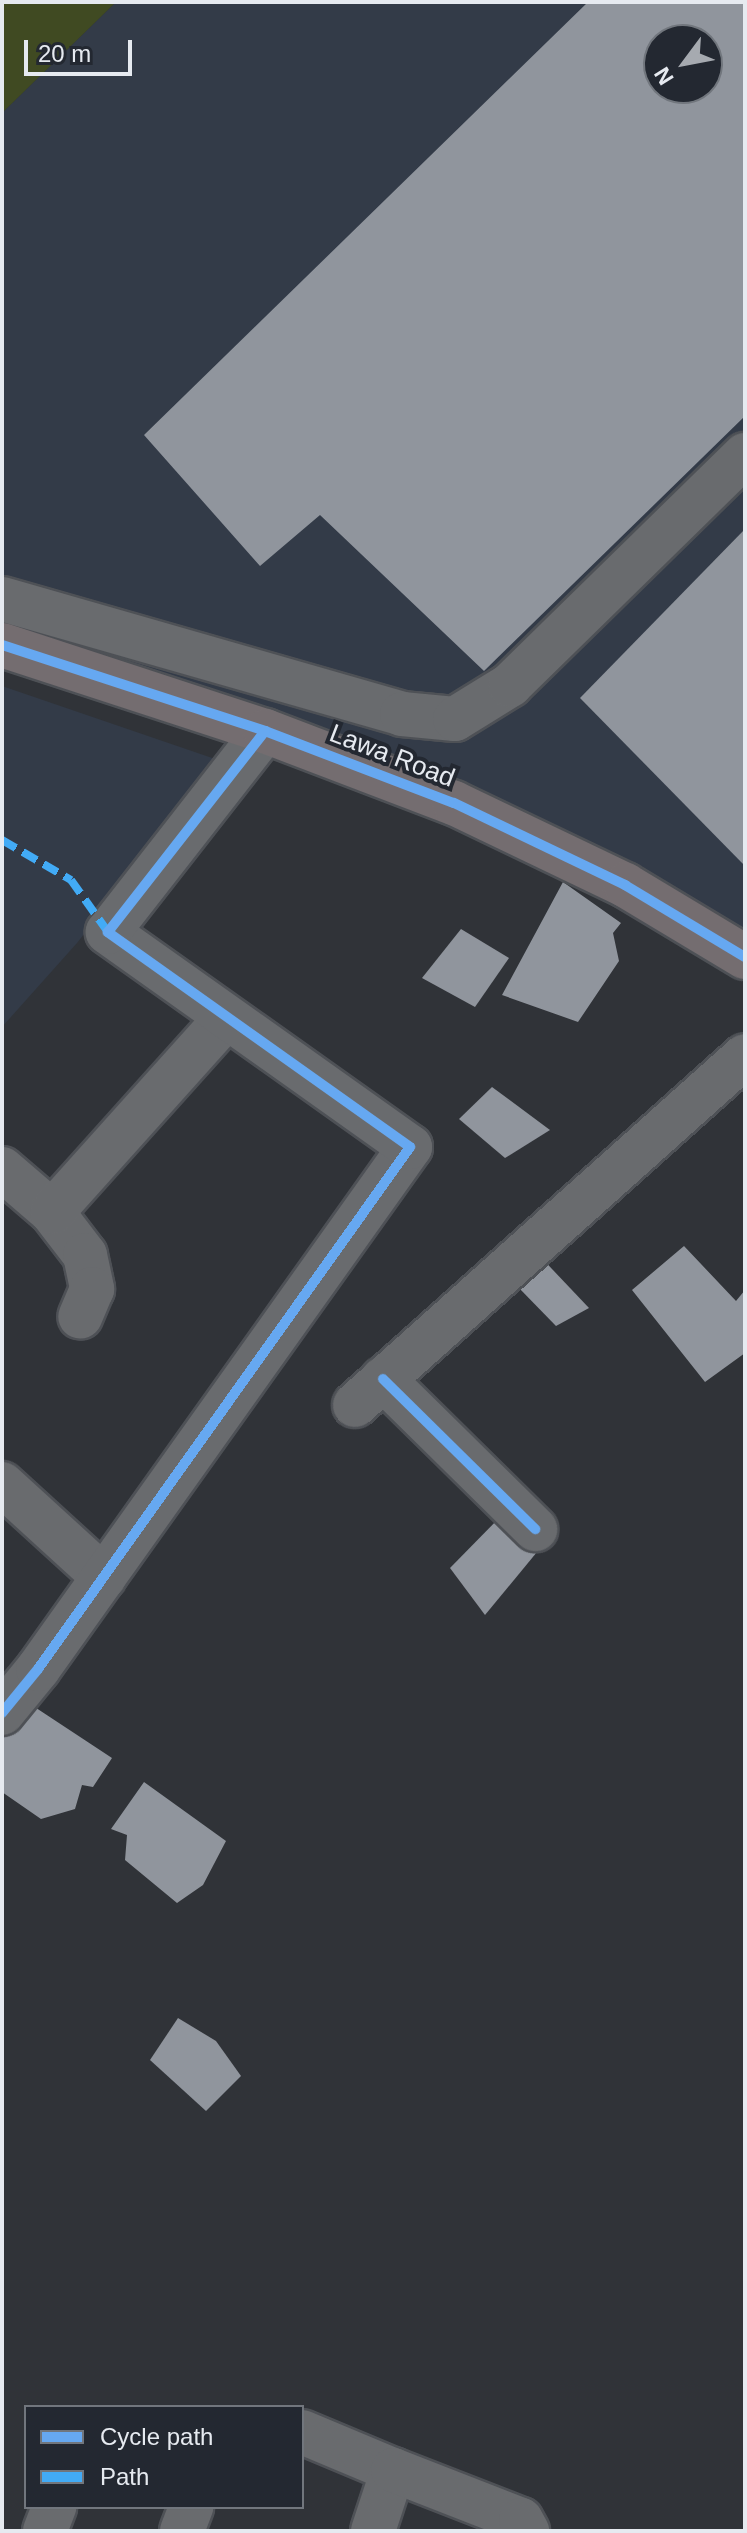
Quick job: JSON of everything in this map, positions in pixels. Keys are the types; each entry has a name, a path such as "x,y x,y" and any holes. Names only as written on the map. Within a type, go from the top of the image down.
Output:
{"main road":[{"name":"Lawa Road","path":"2,645 265,731 454,803 625,885 745,957"}],"street":[{"path":"2,599 402,714 455,719 510,685 745,455"},
{"path":"8,1694 104,1577 410,1147 108,932 265,731"},
{"path":"52,1212 226,1018"},
{"path":"535,1529 369,1392 745,1056"},
{"path":"2,1169 52,1212 85,1255 92,1289 80,1317"},
{"path":"2,1484 104,1577"},
{"path":"304,2433 521,2520 527,2531"},
{"path":"373,2531 393,2470"},
{"path":"45,2531 53,2509"},
{"path":"182,2531 190,2509"}],"shaded area":[{"path":"116,2 745,2 745,941 600,852 373,745 2,632 2,113"},
{"path":"2,686 221,761 77,943 2,1027"}],"green space":[{"path":"2,2 116,2 2,113"}],"building":[{"path":"588,2 745,2 745,416 484,671 320,515 260,566 144,435"},
{"path":"745,529 745,866 580,698"},
{"path":"563,882 621,923 613,933 619,961 578,1022 502,995"},
{"path":"461,929 509,958 475,1007 422,978"},
{"path":"492,1087 550,1130 505,1158 459,1119"},
{"path":"684,1246 736,1301 745,1290 745,1353 705,1382 632,1290"},
{"path":"534,1250 589,1308 556,1326 518,1287"},
{"path":"503,1514 537,1552 485,1615 450,1568"},
{"path":"21,1698 112,1758 93,1787 82,1785 75,1809 41,1819 2,1792 2,1723"},
{"path":"144,1782 226,1841 203,1885 177,1903 125,1860 127,1835 111,1829"},
{"path":"178,2018 216,2041 241,2076 206,2111 150,2060"}],"marked path":[{"path":"2,840 71,880 108,932"}],"cycle path":[{"path":"2,645 265,731 454,803 625,885 745,957"},
{"path":"2,1713 38,1669 410,1147 108,932 265,731"},
{"path":"383,1379 535,1529"}]}
